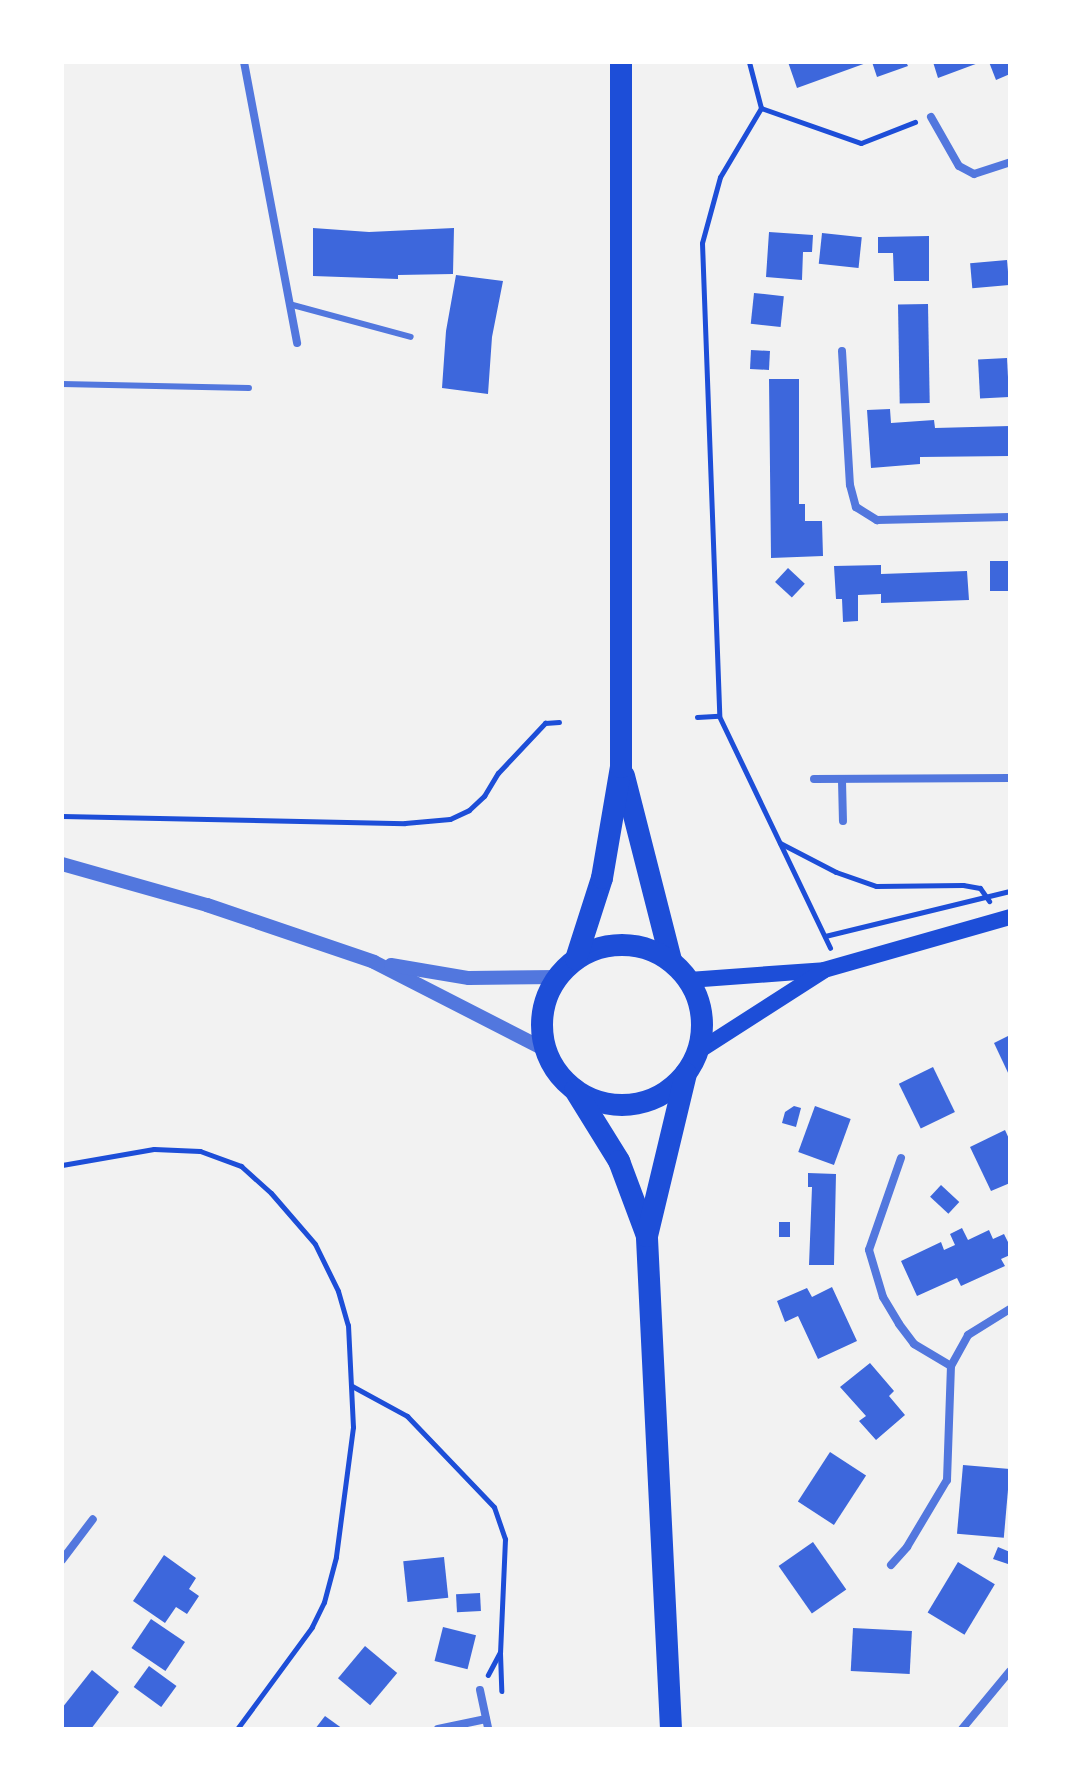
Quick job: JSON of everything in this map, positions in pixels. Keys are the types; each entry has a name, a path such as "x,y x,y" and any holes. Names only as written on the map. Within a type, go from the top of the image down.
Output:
{"highway":[{"path":"576,959 602,878 621,767 621,62"},
{"path":"621,767 671,961"},
{"path":"671,1729 647,1236 686,1074 697,1052 702,1028 699,1003 689,980 671,961 648,949 623,944 598,948 576,959 557,977 545,1001 542,1025 546,1050 557,1072 575,1089 597,1101 621,1105 646,1102 668,1091 686,1074"},
{"path":"575,1089 619,1161 647,1236"}],"main road":[{"path":"689,980 832,969 1002,919"},
{"path":"697,1052 832,969"}],"street":[{"path":"244,62 297,343"},
{"path":"931,117 959,166 974,174 1010,162"},
{"path":"842,351 850,485 856,507 877,520 1010,517"},
{"path":"814,779 1010,778"},
{"path":"842,781 843,821"},
{"path":"62,864 207,905 374,962 546,1050"},
{"path":"374,962 469,978 557,977"},
{"path":"901,1158 869,1250 883,1297 899,1324 914,1344 951,1366"},
{"path":"891,1565 907,1547 947,1480 951,1366 968,1335 1010,1309"},
{"path":"62,1560 93,1519"},
{"path":"962,1729 1010,1671"},
{"path":"438,1729 487,1724 480,1690"}],"lane":[{"path":"289,304 411,337"},
{"path":"62,384 249,388"}],"path":[{"path":"749,62 761,108 720,177 702,243 719,716 825,936 832,969"},
{"path":"761,108 861,143 931,117"},
{"path":"697,717 719,716"},
{"path":"62,816 405,823 450,819 469,810 484,796 498,773 545,723 559,722"},
{"path":"779,843 836,872 876,886 963,885 980,888 1002,919"},
{"path":"825,936 1010,891"},
{"path":"62,1165 154,1149 200,1151 241,1166 271,1193 315,1244 338,1291 348,1325 353,1427 336,1557 324,1602 312,1627 237,1729"},
{"path":"352,1386 407,1416 494,1507 505,1539 501,1697"},
{"path":"480,1690 500,1652"}],"building":[{"path":"788,62 869,62 797,88"},
{"path":"872,62 906,62 908,66 877,77"},
{"path":"933,62 981,62 938,78"},
{"path":"989,62 1008,62 1010,74 996,80"},
{"path":"313,228 369,232 454,228 453,274 398,275 398,279 313,276"},
{"path":"769,232 813,235 812,252 803,252 802,280 766,277"},
{"path":"822,233 862,237 859,268 819,264"},
{"path":"929,236 929,281 894,281 893,253 878,253 878,237"},
{"path":"1007,260 1009,285 972,288 970,263"},
{"path":"456,275 503,281 492,337 488,394 442,388 446,331"},
{"path":"754,293 784,296 781,327 751,324"},
{"path":"928,304 930,403 900,404 898,305"},
{"path":"751,350 770,351 769,370 750,369"},
{"path":"1007,358 1009,397 980,398 978,360"},
{"path":"769,379 799,379 799,504 805,504 805,521 822,521 823,556 771,558"},
{"path":"890,409 891,423 934,420 935,428 1010,426 1010,456 920,457 920,464 871,468 867,410"},
{"path":"990,561 1010,561 1010,591 990,591"},
{"path":"881,565 881,574 967,571 969,600 881,603 881,594 858,595 858,621 843,622 842,599 836,599 834,566"},
{"path":"788,568 805,584 792,598 775,582"},
{"path":"1010,1035 1010,1077 994,1043"},
{"path":"933,1067 955,1112 921,1129 899,1084"},
{"path":"794,1106 801,1108 796,1127 782,1123 785,1112"},
{"path":"815,1106 851,1119 834,1165 798,1152"},
{"path":"1005,1130 1010,1141 1010,1183 991,1191 970,1147"},
{"path":"808,1173 836,1174 834,1265 809,1265 812,1187 808,1187"},
{"path":"941,1185 959,1202 948,1214 930,1197"},
{"path":"779,1222 790,1222 790,1237 779,1237"},
{"path":"962,1228 968,1240 989,1230 993,1239 1004,1234 1010,1246 1010,1255 1001,1259 1005,1266 961,1286 957,1278 917,1296 901,1261 941,1242 944,1250 955,1245 950,1234"},
{"path":"832,1287 857,1341 818,1359 798,1316 785,1322 777,1301 807,1288 812,1297"},
{"path":"870,1363 894,1391 889,1396 905,1415 876,1440 859,1421 866,1416 840,1387"},
{"path":"830,1452 866,1475 834,1525 798,1501"},
{"path":"963,1465 1010,1469 1004,1538 957,1534"},
{"path":"813,1542 846,1590 812,1614 779,1566"},
{"path":"998,1547 1010,1552 1008,1564 993,1559"},
{"path":"164,1555 196,1578 189,1589 199,1596 187,1614 176,1607 165,1623 133,1601"},
{"path":"444,1557 448,1598 408,1602 403,1561"},
{"path":"958,1562 995,1584 964,1635 928,1613"},
{"path":"480,1593 481,1611 457,1612 456,1594"},
{"path":"151,1619 185,1642 165,1671 131,1648"},
{"path":"443,1627 476,1635 468,1669 435,1661"},
{"path":"853,1628 912,1631 910,1674 851,1671"},
{"path":"365,1646 397,1673 370,1705 338,1678"},
{"path":"149,1666 177,1686 161,1707 134,1687"},
{"path":"92,1670 119,1692 91,1729 66,1729 62,1725 62,1708"},
{"path":"325,1716 343,1729 315,1729"}]}
